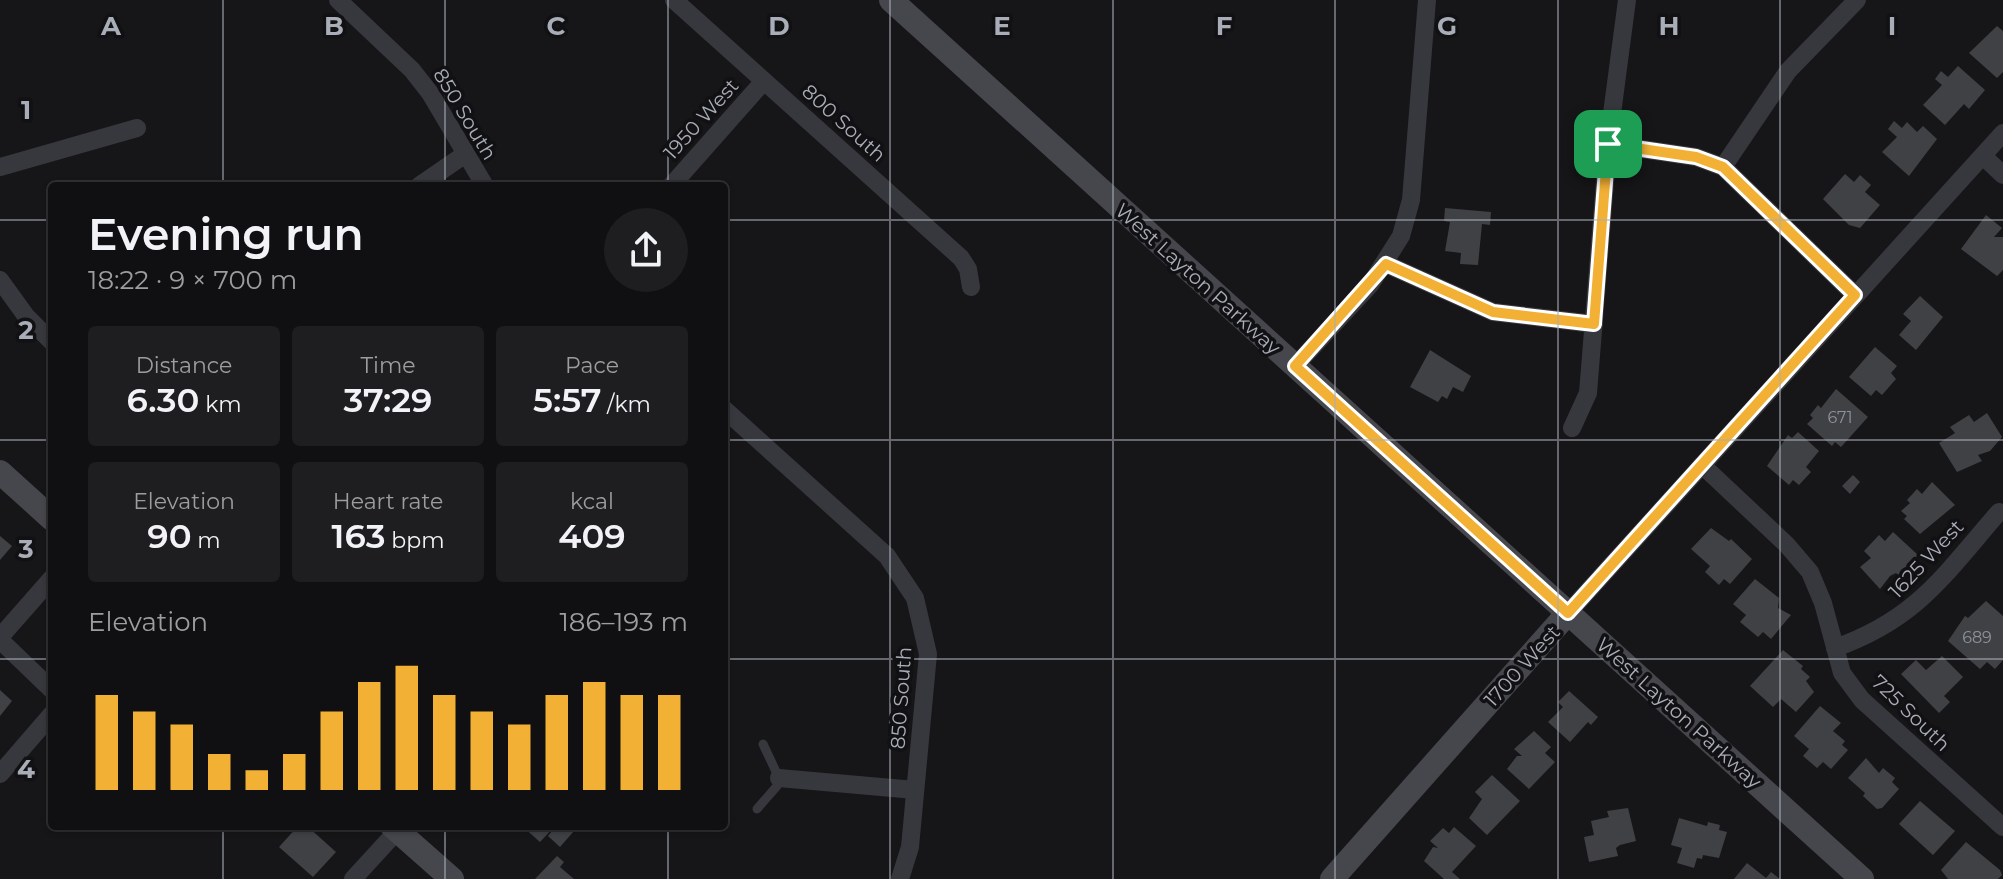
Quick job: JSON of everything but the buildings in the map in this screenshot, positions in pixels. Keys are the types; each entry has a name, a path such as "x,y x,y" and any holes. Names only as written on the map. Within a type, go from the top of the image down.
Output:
{"main road":[{"name":"West Layton Parkway","path":"891,0 1862,879"},
{"path":"0,472 48,515"},
{"name":"1700 West","path":"1332,879 1568,613"},
{"path":"397,830 452,879"}],"street":[{"name":"850 South","path":"338,0 412,70 446,117 464,155 482,182"},
{"name":"800 South","path":"674,0 961,258 968,269 971,287"},
{"path":"1295,366 1386,264 1401,236 1411,200 1427,0"},
{"path":"1572,428 1588,393 1608,144 1627,0"},
{"path":"1723,167 1788,71 1857,0"},
{"name":"1950 West","path":"675,182 764,81"},
{"path":"0,167 137,128"},
{"name":"1700 West","path":"1568,613 2003,133"},
{"path":"1608,144 1696,157 1723,167 1855,295"},
{"path":"425,182 464,155"},
{"path":"1983,156 2003,175"},
{"path":"1386,264 1493,312 1594,324"},
{"path":"0,280 26,316 48,338"},
{"name":"850 South","path":"728,413 887,556 915,598 928,654 910,847 900,879"},
{"name":"725 South","path":"1702,465 1787,545 1810,572 1823,603 1842,673 1862,700 2003,827"},
{"name":"1625 West","path":"1835,648 1873,634 1901,617 1926,595 1999,512"},
{"path":"48,583 0,638 48,686"},
{"path":"0,774 48,719"},
{"path":"779,778 915,790"},
{"path":"353,879 393,830"}],"lane":[{"path":"757,809 777,786 779,778 763,744"}],"route":[{"path":"1608,144 1696,157 1723,167 1855,295 1568,613 1295,366 1386,264 1467,303 1493,312 1594,324 1608,144"}]}
